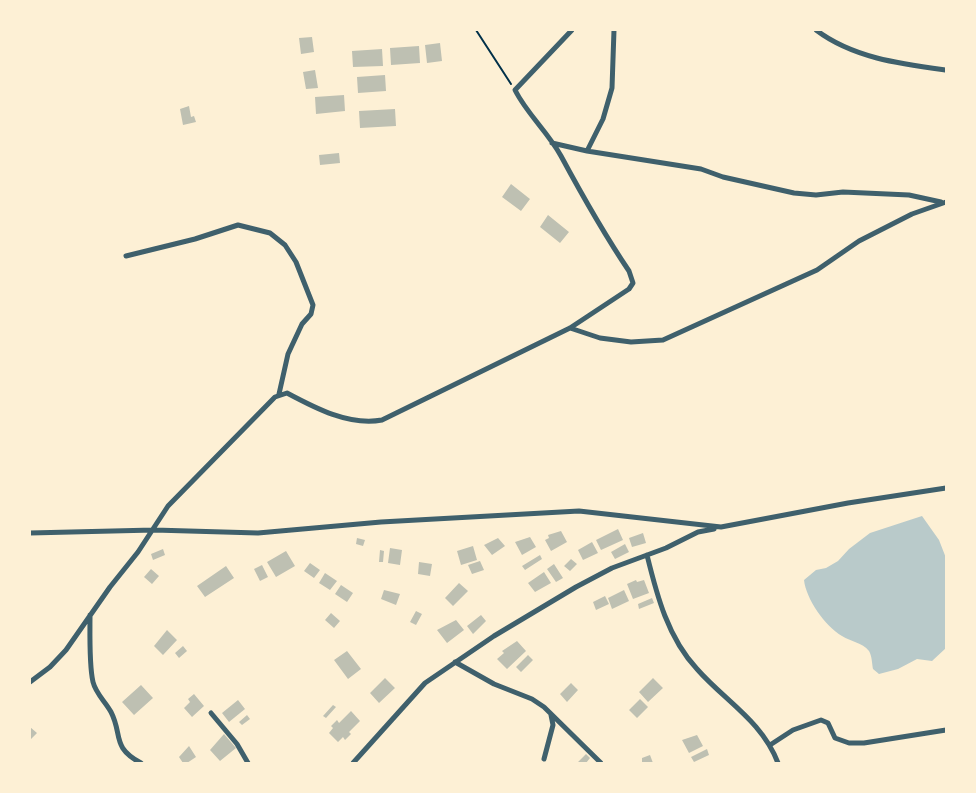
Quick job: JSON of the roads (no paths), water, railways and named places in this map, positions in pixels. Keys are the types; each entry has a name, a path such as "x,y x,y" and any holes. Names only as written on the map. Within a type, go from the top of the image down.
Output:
{"street":[{"path":"279,394 287,393 333,415 370,422 382,420 570,328 633,283 632,277 585,202 552,143 522,103 515,90 572,30"},
{"path":"587,151 603,118 612,88 614,30"},
{"path":"816,30 830,41 867,55 946,70"},
{"path":"552,143 587,151 701,169 740,181 794,193 816,195 843,192 903,195 944,202"},
{"path":"570,328 600,338 631,342 662,340 817,270 859,241 912,214 944,202"},
{"path":"30,682 50,667 154,530 168,506 279,394 288,354 302,324 311,314 313,305 299,268 285,245 270,233 238,225 195,239 126,256"},
{"path":"353,763 425,683 455,662 576,587 630,560 698,532 848,503 946,488"},
{"path":"31,531 154,530 258,532 381,522 579,511 721,527"},
{"path":"646,555 666,618 680,648 707,680 753,721 770,745 778,763"},
{"path":"90,614 93,681 101,700 111,712 118,741 130,758 141,763"},
{"path":"455,662 494,684 532,699 550,712 601,763"},
{"path":"544,759 553,725 550,712"},
{"path":"211,713 237,744 248,763"},
{"path":"770,745 793,730 821,720 828,723 835,738 849,743 864,743 946,730"}]}
